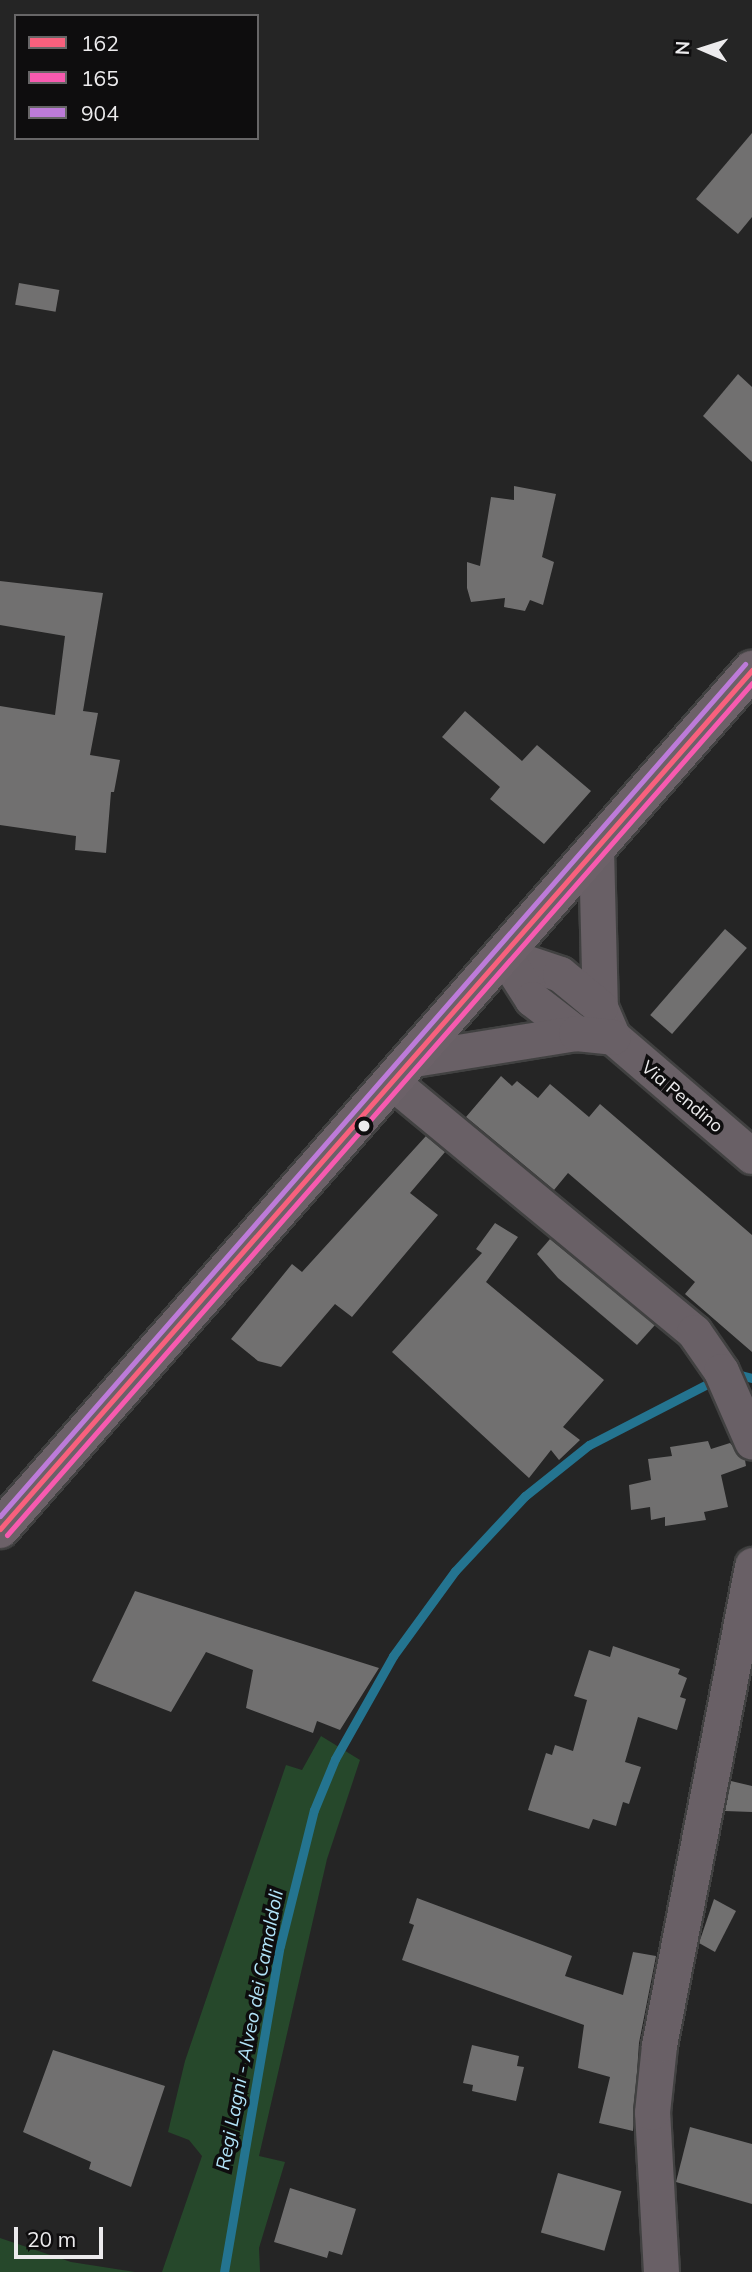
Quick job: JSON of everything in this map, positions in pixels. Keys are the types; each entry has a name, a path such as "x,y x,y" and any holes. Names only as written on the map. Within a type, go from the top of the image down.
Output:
{"main road":[{"path":"0,1529 752,670"}],"street":[{"path":"403,1070 576,1033 606,1022 596,848"},
{"path":"504,955 532,999 576,1033"},
{"name":"Via Pendino","path":"504,955 559,974 606,1022 752,1156"},
{"path":"403,1070 694,1332 725,1380 752,1442"},
{"path":"661,2272 652,2112 659,2045 752,1564"}],"green space":[{"path":"321,1736 360,1760 327,1859 259,2156 285,2162 259,2248 260,2272 162,2272 202,2156 189,2140 168,2132 185,2061 286,1765 302,1770"},
{"path":"0,2238 71,2262 135,2272 0,2272"}],"building":[{"path":"752,133 752,217 738,234 696,199"},
{"path":"19,283 59,290 56,312 15,305"},
{"path":"738,374 752,387 752,462 703,416"},
{"path":"514,486 556,494 542,557 554,562 543,605 530,600 525,611 504,607 505,598 471,602 467,588 467,562 480,566 491,497 514,500"},
{"path":"0,581 103,593 83,711 98,713 90,755 120,760 114,792 111,792 106,853 75,850 76,836 0,825 0,706 55,715 65,636 0,625"},
{"path":"465,711 522,761 537,745 591,791 544,844 490,799 500,787 442,737"},
{"path":"725,929 747,948 672,1034 650,1015"},
{"path":"501,1076 512,1086 517,1081 538,1098 550,1084 589,1117 600,1104 752,1235 752,1352 685,1294 695,1282 568,1173 554,1190 466,1117"},
{"path":"426,1136 445,1152 410,1193 438,1215 352,1317 335,1304 281,1367 258,1361 231,1339 292,1264 302,1272"},
{"path":"495,1223 518,1237 486,1282 604,1380 563,1427 580,1440 559,1460 551,1450 529,1478 392,1352 482,1253 476,1249"},
{"path":"550,1239 655,1325 637,1345 558,1278 537,1254"},
{"path":"708,1441 711,1449 730,1443 745,1460 746,1466 721,1475 728,1507 704,1512 706,1520 665,1526 665,1517 651,1520 650,1507 631,1510 629,1485 651,1480 648,1459 672,1456 670,1447"},
{"path":"135,1591 379,1668 340,1730 317,1721 313,1733 246,1708 253,1670 206,1652 171,1712 92,1681"},
{"path":"613,1646 680,1669 678,1674 687,1678 680,1697 686,1699 677,1730 638,1717 625,1762 641,1767 629,1804 623,1802 616,1826 593,1819 589,1829 528,1810 546,1753 552,1755 555,1745 573,1751 587,1700 574,1696 589,1650 610,1657"},
{"path":"731,1781 752,1786 752,1812 725,1811"},
{"path":"417,1898 572,1956 565,1976 623,1995 633,1952 656,1956 639,2043 633,2131 599,2123 610,2077 578,2068 584,2025 402,1960 414,1925 409,1923"},
{"path":"714,1899 736,1911 715,1952 699,1943"},
{"path":"472,2045 519,2056 517,2066 524,2067 516,2101 472,2091 473,2085 463,2083"},
{"path":"53,2050 165,2086 131,2187 89,2169 91,2162 23,2132"},
{"path":"690,2127 752,2144 752,2204 676,2182"},
{"path":"558,2173 621,2191 604,2251 541,2233"},
{"path":"290,2188 356,2209 342,2255 329,2251 327,2258 274,2242"}],"waterway":[{"name":"Regi Lagni - Alveo dei Camaldoli","path":"733,1373 752,1378"},
{"name":"Regi Lagni - Alveo dei Camaldoli","path":"224,2272 280,1946 314,1810 335,1759 393,1656 455,1571 525,1496 589,1445 717,1379"}],"transit line":[{"name":"904","path":"0,1516 745,664"},
{"name":"162","path":"0,1529 752,670"},
{"name":"165","path":"7,1535 752,683"}]}
